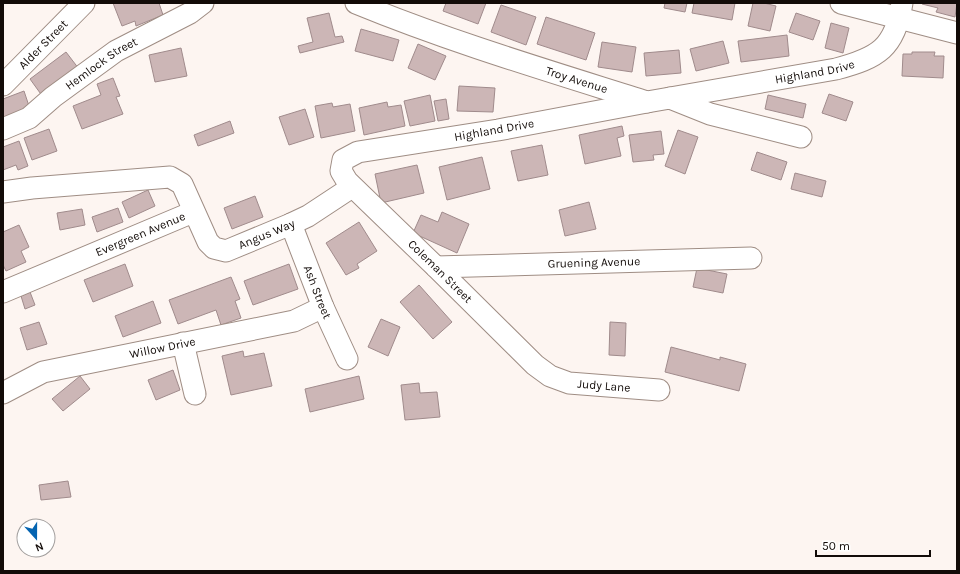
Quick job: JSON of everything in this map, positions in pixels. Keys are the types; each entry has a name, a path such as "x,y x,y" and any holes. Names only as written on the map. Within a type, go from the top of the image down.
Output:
{"street":[{"name":"Alder Street","path":"3,85 84,3"},
{"name":"Hemlock Street","path":"3,129 29,118 53,96 116,51 190,13 203,3"},
{"name":"Troy Avenue","path":"356,3 484,51 647,102 670,98"},
{"path":"841,3 901,11 957,33"},
{"name":"Highland Drive","path":"670,98 836,69 859,63 880,52 893,36 901,11"},
{"path":"670,98 710,114 801,136"},
{"name":"Highland Drive","path":"343,160 358,152 498,130 647,102"},
{"name":"Coleman Street","path":"343,160 341,172 347,181 535,365 550,376"},
{"name":"Evergreen Avenue","path":"3,192 32,188 170,177 182,184 194,212 3,292"},
{"name":"Angus Way","path":"194,212 208,242 214,248 226,251 308,216 352,186"},
{"name":"Ash Street","path":"291,224 323,306 347,359"},
{"name":"Gruening Avenue","path":"436,267 751,258"},
{"name":"Willow Drive","path":"3,393 43,372 294,321 323,306"},
{"path":"183,344 195,394"},
{"name":"Judy Lane","path":"550,376 569,383 659,390"}],"building":[{"path":"113,3 159,3 163,15 136,26 135,21 122,26"},
{"path":"446,3 486,3 478,24 443,11"},
{"path":"665,3 687,3 685,12 664,8"},
{"path":"694,3 735,3 732,20 692,13"},
{"path":"753,3 764,3 776,6 770,31 748,26"},
{"path":"957,3 955,17 936,12 938,8 922,4"},
{"path":"501,5 536,17 526,45 491,32"},
{"path":"329,13 335,37 342,36 344,42 300,53 298,46 313,42 307,18"},
{"path":"796,13 820,21 813,40 789,32"},
{"path":"546,17 595,33 586,60 537,44"},
{"path":"831,23 849,28 843,53 825,48"},
{"path":"361,29 399,40 393,61 355,51"},
{"path":"787,35 789,56 741,62 738,41"},
{"path":"723,41 729,63 696,71 690,49"},
{"path":"602,42 636,47 632,72 598,67"},
{"path":"418,44 446,56 435,80 408,68"},
{"path":"181,48 187,76 155,82 149,55"},
{"path":"679,50 681,73 646,76 644,53"},
{"path":"66,52 79,69 43,97 30,79"},
{"path":"912,52 935,52 934,56 944,56 943,78 902,76 903,54 912,54"},
{"path":"113,78 120,96 116,97 123,114 82,129 73,106 101,95 97,84"},
{"path":"459,86 495,88 493,112 457,111"},
{"path":"24,91 31,112 3,122 3,99"},
{"path":"829,94 853,102 846,121 822,113"},
{"path":"430,95 435,121 410,126 404,101"},
{"path":"768,95 806,104 803,118 765,109"},
{"path":"446,99 449,119 438,121 434,101"},
{"path":"387,102 388,107 401,105 405,126 364,135 359,108"},
{"path":"332,103 333,107 350,104 355,131 321,138 315,106"},
{"path":"305,109 314,137 289,145 279,117"},
{"path":"230,121 234,133 198,146 194,135"},
{"path":"622,126 624,136 617,138 621,156 585,164 579,135"},
{"path":"49,129 57,151 32,160 24,138"},
{"path":"678,130 698,137 685,174 665,166"},
{"path":"661,131 664,154 653,155 654,160 633,162 629,135"},
{"path":"19,141 28,166 18,170 16,165 3,170 3,147"},
{"path":"542,145 548,175 518,181 511,151"},
{"path":"757,152 787,162 781,180 751,170"},
{"path":"482,157 490,189 447,200 439,167"},
{"path":"417,165 424,193 381,203 375,174"},
{"path":"795,173 826,181 822,197 791,189"},
{"path":"148,190 155,206 129,218 122,202"},
{"path":"255,196 263,217 232,229 224,208"},
{"path":"589,202 596,229 565,236 559,210"},
{"path":"118,208 123,222 97,232 92,217"},
{"path":"82,209 85,225 60,230 57,213"},
{"path":"442,212 469,224 457,253 413,233 421,215 438,222"},
{"path":"359,222 377,251 357,264 359,268 346,275 326,243"},
{"path":"19,225 29,247 21,251 26,262 6,271 3,265 3,232"},
{"path":"125,264 133,286 93,302 84,280"},
{"path":"289,264 298,289 253,305 244,281"},
{"path":"697,268 727,274 723,293 693,287"},
{"path":"231,277 240,299 235,301 241,318 221,325 216,310 178,324 169,300"},
{"path":"419,285 452,322 433,339 400,302"},
{"path":"30,292 35,305 25,309 21,296"},
{"path":"153,301 161,323 123,337 115,316"},
{"path":"381,319 400,327 388,356 368,347"},
{"path":"39,322 47,344 27,350 20,328"},
{"path":"610,322 626,323 625,356 609,355"},
{"path":"671,347 720,360 720,357 746,364 739,391 665,372"},
{"path":"243,351 244,357 264,353 272,386 231,395 222,356"},
{"path":"173,370 180,390 156,400 148,380"},
{"path":"80,376 90,389 63,411 52,399"},
{"path":"359,376 364,399 310,412 305,389"},
{"path":"419,383 420,393 437,392 440,417 405,420 401,385"},
{"path":"68,481 71,497 41,500 39,485"}]}
